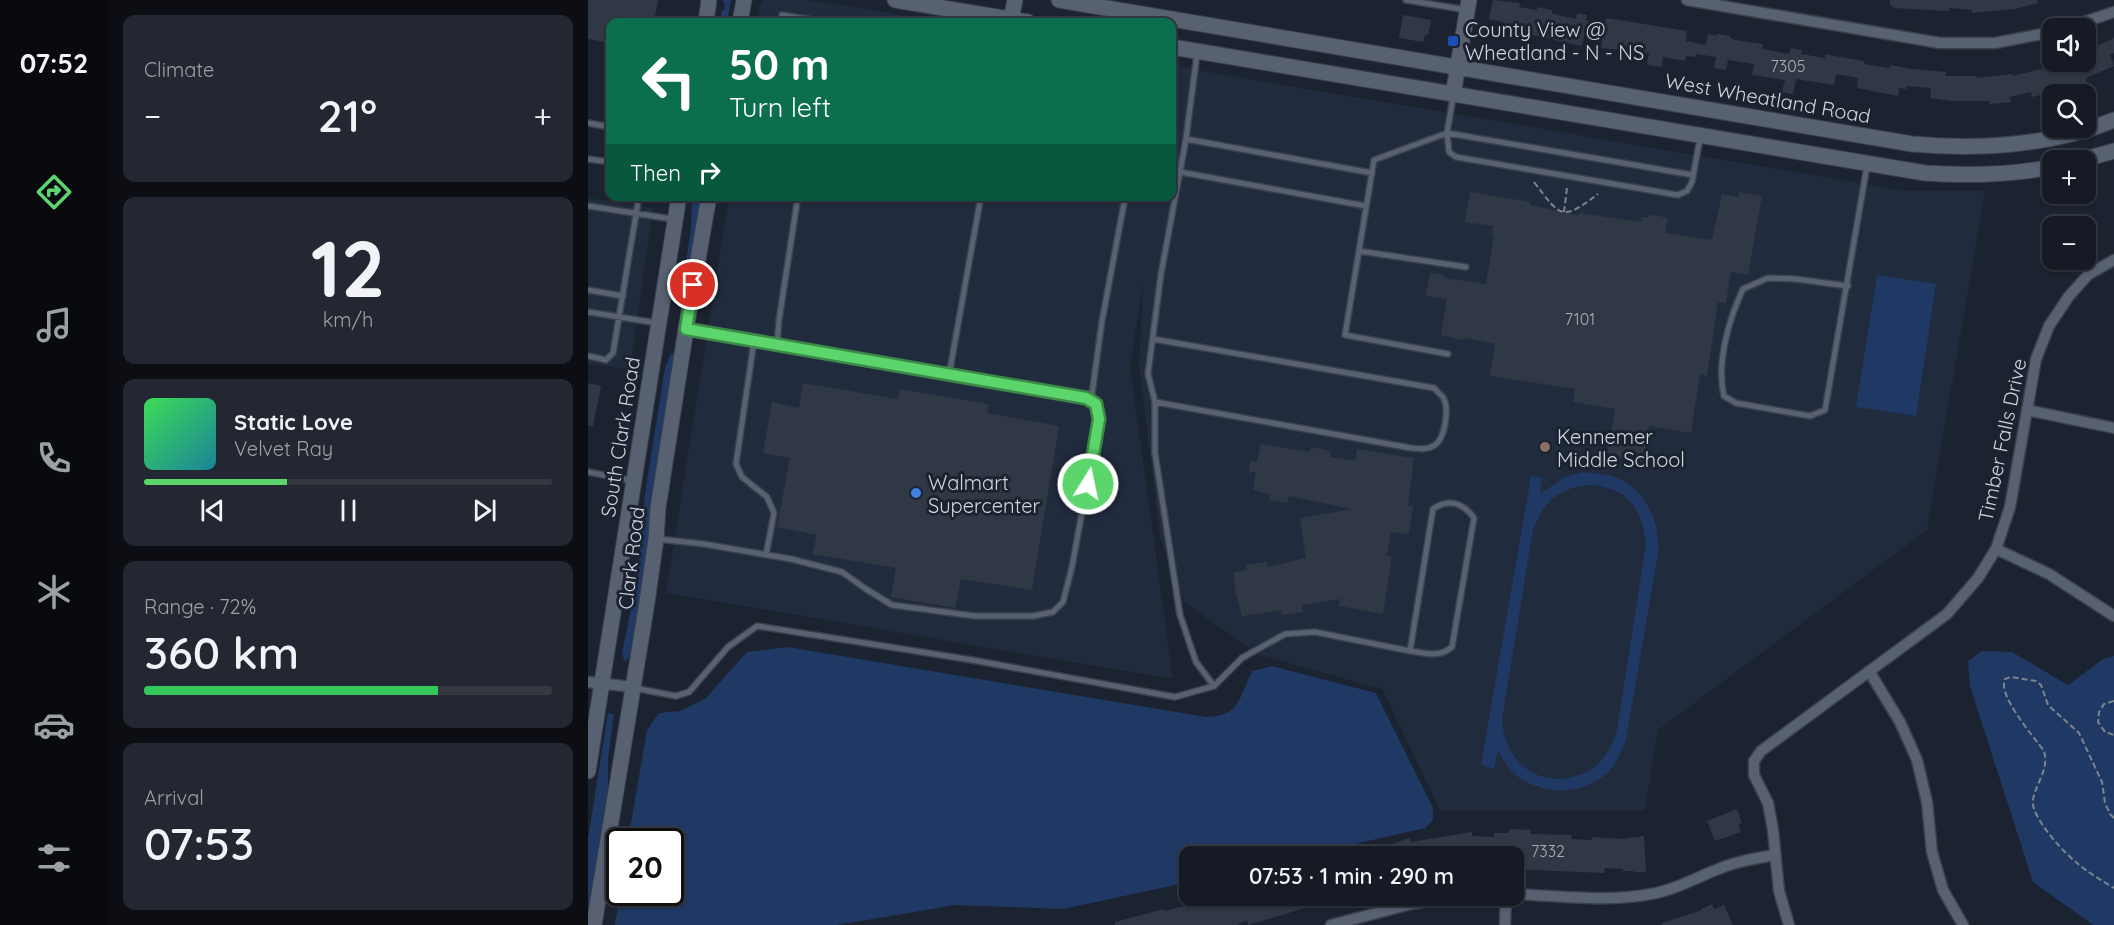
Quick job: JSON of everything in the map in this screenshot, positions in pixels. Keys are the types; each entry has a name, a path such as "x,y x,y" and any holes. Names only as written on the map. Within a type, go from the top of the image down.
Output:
{"main road":[{"path":"707,18 709,0"},
{"path":"741,18 744,0"},
{"path":"896,0 995,18"},
{"path":"1012,18 1015,0"},
{"name":"West Wheatland Road","path":"1059,0 1165,18"},
{"path":"1454,94 1468,5"},
{"name":"West Wheatland Road","path":"1176,20 1912,144 1954,148 2018,144 2056,138 2114,120"},
{"path":"1197,51 1200,24"},
{"path":"1176,48 1925,173 1954,175 2022,173 2042,169"},
{"path":"1686,106 1700,136"},
{"path":"1868,165 1873,137"},
{"path":"2096,156 2114,151"},
{"name":"South Clark Road","path":"588,771 595,683 634,481 678,201"},
{"name":"Clark Road","path":"594,925 656,539 658,508 686,329 708,201"},
{"path":"660,324 686,329"}],"street":[{"path":"1687,0 1940,43 1995,42 2042,35"},
{"path":"2096,18 2114,12"},
{"name":"Timber Falls Drive","path":"1774,855 1773,830 1768,803 1754,775 1754,761 1761,751 1947,614 1978,578 1996,549 2010,507 2036,359 2049,326 2068,296 2089,274 2114,260"},
{"path":"2027,410 2114,428"},
{"path":"1996,549 2049,574 2114,616"},
{"path":"1869,671 1900,722 1917,760 1927,802 1932,852 1943,890 1963,925"},
{"path":"595,683 633,687"},
{"path":"1524,894 1635,897 1681,887 1718,869 1774,855 1779,891 1789,925"},
{"path":"1337,924 1404,906"},
{"path":"1505,925 1506,906"}],"lane":[{"path":"1406,0 1468,5"},
{"path":"782,18 782,15 800,18"},
{"path":"1176,193 1186,139 1197,51"},
{"path":"1454,94 1447,133 1449,152 1456,157 1666,193 1678,195 1687,191 1693,175 1700,136"},
{"path":"588,123 606,126"},
{"path":"1448,354 1345,335 1374,160 1447,133 1693,175"},
{"path":"1186,139 1372,173"},
{"path":"588,159 606,161"},
{"path":"1848,286 1796,279 1768,279 1743,289 1731,313 1720,380 1724,396 1736,403 1810,416 1825,410 1848,286 1868,165"},
{"path":"1180,172 1366,206"},
{"path":"588,357 606,360 614,353 638,201"},
{"path":"777,345 797,201"},
{"path":"950,375 980,201"},
{"path":"1091,401 1102,321 1124,204 1122,201"},
{"path":"1175,201 1161,274 1148,374 1155,402 1155,453 1180,615 1196,662 1214,686"},
{"path":"588,206 676,220"},
{"path":"1359,251 1466,267"},
{"path":"588,290 623,296"},
{"path":"588,312 660,324"},
{"path":"656,539 704,544 766,555 842,572 866,590 892,604 975,616 1033,616 1053,612 1064,602 1099,419 1096,404 1086,398 686,329"},
{"path":"1153,339 1434,388 1444,398 1446,409 1442,436 1438,443 1427,449 1155,402"},
{"path":"754,341 736,464 742,477 767,497 774,513 766,555"},
{"path":"588,472 634,481"},
{"path":"633,687 676,696 689,692 728,647 757,626 972,660 1175,697 1214,686 1242,658 1285,634 1315,633 1410,651 1436,655 1446,653 1452,647 1474,518 1466,507 1455,502 1441,503 1433,509 1410,651"}],"path":[{"path":"1534,182 1554,208 1564,212 1575,211 1598,194"},
{"path":"1564,212 1567,188"},
{"path":"2114,818 2105,803 2102,782 2079,733 2048,705 2041,685 2036,681 2011,677 2005,679 2003,684 2006,697 2044,751 2045,769 2032,804 2037,817 2062,850 2076,863 2114,888"},
{"path":"2114,701 2104,704 2099,712 2098,722 2105,732 2114,735"}],"shaded area":[{"path":"722,0 731,0 728,18 720,18 722,10 725,5"},
{"path":"764,0 808,0 920,18 758,18 760,6"},
{"name":"Kennemer Middle School","path":"1176,61 1181,62 1180,67 1905,191 1985,191 1927,530 1658,730 1645,810 1440,810 1382,689 1259,655 1184,602 1160,537 1139,364 1143,285 1130,367 1173,679 666,593 728,201 1176,201"},
{"path":"588,198 653,208 630,369 588,364"},
{"path":"692,201 704,201 686,309 680,308 680,303 691,228"},
{"path":"1877,275 1936,284 1916,416 1856,407"},
{"path":"671,353 677,354 649,556 629,657 625,662 622,654 638,573 645,494 665,368"},
{"path":"1583,472 1611,476 1626,482 1635,489 1643,498 1654,519 1658,554 1626,739 1619,756 1608,772 1587,785 1563,790 1539,787 1517,776 1508,767 1498,750 1494,769 1481,765 1531,476 1542,478 1540,494 1565,477","holes":["1601,486 1622,494 1630,501 1641,519 1646,544 1617,730 1607,753 1589,771 1564,779 1550,778 1537,775 1516,759 1504,734 1502,719 1533,530 1537,520 1553,498 1577,487"]},
{"path":"788,647 1206,717 1217,716 1232,709 1241,697 1252,671 1272,666 1376,693 1433,808 1433,820 1425,828 1346,846 1179,846 1179,884 1063,909 956,905 837,925 615,925 618,906 684,906 684,828 630,828 647,730 659,713 680,711 705,699 747,652"},
{"path":"1982,651 2012,652 2068,685 2103,659 2114,656 2114,925 2093,925 2033,882 1970,686 1968,661"},
{"path":"608,713 614,714 608,759 608,793 588,925 588,839"}],"building":[{"path":"588,0 658,0 655,18 606,18 606,42 588,39"},
{"path":"1493,0 1520,3 1519,7 1552,10 1552,13 1557,15 1576,19 1577,13 1587,15 1586,20 1605,23 1606,18 1687,31 1686,41 1706,45 1708,34 1717,36 1717,34 1730,36 1735,40 1763,44 1762,49 1789,54 1791,48 1802,50 1801,54 1825,58 1825,54 1889,68 1890,65 1946,72 1945,76 1976,76 1976,78 2013,74 2013,76 2042,69 2042,72 2096,72 2096,46 2114,38 2114,53 2110,55 2114,66 2086,78 2087,83 2042,84 2042,94 2032,97 2031,92 2010,97 2011,102 1990,104 1989,101 1953,101 1930,98 1931,88 1907,86 1907,89 1899,88 1898,96 1877,92 1857,88 1858,78 1836,74 1834,85 1796,79 1793,94 1782,92 1785,80 1752,75 1754,64 1728,60 1726,70 1714,68 1716,57 1696,54 1696,57 1686,56 1685,61 1663,57 1662,67 1647,65 1649,53 1601,48 1602,40 1584,36 1582,46 1515,31 1514,34 1501,32 1503,22 1489,19"},
{"path":"1890,0 2037,0 2038,3 2015,9 1972,13 1972,10 1949,8 1949,11 1894,8 1890,5"},
{"path":"1403,15 1431,20 1428,35 1425,35 1423,42 1399,38"},
{"path":"1470,192 1530,202 1530,205 1577,215 1581,213 1641,222 1642,217 1649,217 1649,214 1668,218 1665,233 1712,240 1722,194 1738,197 1739,192 1762,196 1748,275 1731,272 1726,303 1718,302 1707,376 1700,374 1691,433 1649,426 1643,462 1607,456 1615,409 1573,402 1575,389 1490,376 1495,344 1441,335 1447,299 1426,296 1430,273 1444,275 1445,278 1486,284 1494,236 1493,226 1465,222"},
{"path":"588,383 601,386 593,426 588,426"},
{"name":"Walmart Supercenter","path":"803,383 898,399 900,389 989,404 987,413 1059,426 1032,590 961,579 955,608 891,597 896,568 812,554 817,535 777,527 790,458 763,453 772,402 799,408"},
{"path":"1261,444 1309,452 1312,447 1330,451 1330,457 1355,461 1357,449 1414,458 1408,506 1413,506 1409,534 1391,532 1387,556 1392,557 1383,614 1339,606 1340,599 1302,605 1303,612 1283,615 1281,610 1242,616 1235,590 1234,572 1247,570 1246,565 1267,562 1268,567 1306,558 1300,518 1352,509 1289,496 1287,503 1269,500 1270,494 1253,490 1256,472 1249,472 1250,461 1257,462"},
{"path":"1737,809 1742,823 1738,824 1741,832 1715,841 1707,821"},
{"path":"1509,829 1531,830 1531,834 1572,835 1571,839 1592,840 1592,837 1621,839 1644,836 1646,872 1605,868 1604,873 1524,869 1524,846 1386,846 1410,838 1411,842 1472,832 1472,836 1494,837 1494,833 1509,833"},
{"path":"1712,904 1714,909 1724,905 1733,925 1662,925 1662,923 1702,910"},
{"path":"1186,906 1312,906 1248,925 1247,920 1237,925 1115,925 1115,922 1164,909 1165,911"}],"place":[{"name":"County View @ Wheatland - N - NS","path":"1453,41"},
{"name":"Kennemer Middle School","path":"1545,447"},
{"name":"Walmart Supercenter","path":"916,493"}],"route":[{"path":"693,285 686,329 1086,398 1096,404 1099,419 1088,484"}]}
